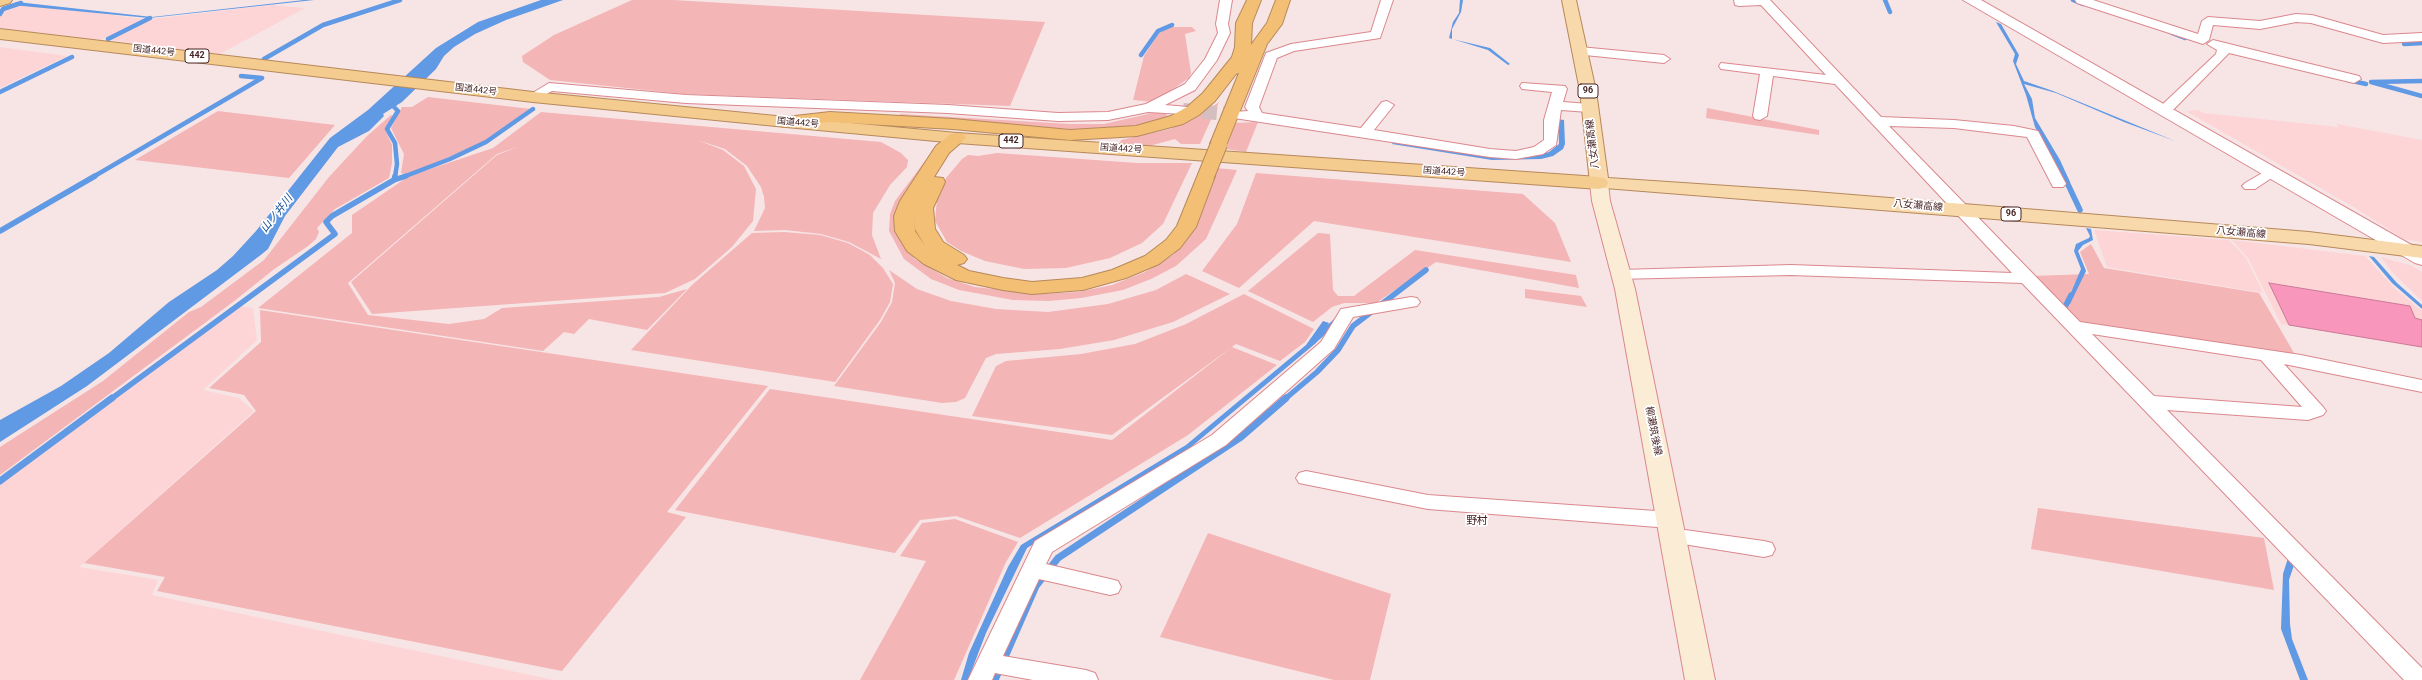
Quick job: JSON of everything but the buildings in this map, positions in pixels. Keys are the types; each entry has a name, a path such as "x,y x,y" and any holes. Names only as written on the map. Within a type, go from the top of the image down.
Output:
{"highway":[{"path":"0,2 5,0"},
{"path":"1214,144 1241,56 1244,23 1254,0"},
{"path":"957,138 942,150 909,201 904,216 906,231 914,247 931,260 963,276 1032,288 1083,284 1118,274 1152,260 1173,244 1193,213 1201,176 1214,144 1259,44 1274,24 1283,0"},
{"name":"国道442号","path":"0,34 533,97 957,138 1598,183"},
{"path":"786,122 830,117 953,124 1070,135 1137,131 1170,122 1193,111 1209,98 1241,56"}],"main road":[{"name":"八女瀬高線","path":"1569,0 1588,91 1598,183 2309,238 2413,250"},
{"name":"柳瀬筑後線","path":"1598,183 1601,201 1621,275 1700,680"}],"street":[{"path":"533,97 549,87 686,99 1086,117 1108,116 1150,107 1190,87 1211,60 1224,33 1222,24 1226,0"},
{"path":"1258,117 1252,106 1271,56 1291,48 1376,35 1387,0"},
{"path":"1970,0 2271,172 2413,250 2422,259"},
{"path":"2081,0 2204,40 2224,48 2354,79"},
{"path":"1739,2 1764,1 2026,278 2419,680"},
{"path":"2204,40 2208,21 2239,25 2260,25 2296,18 2312,19 2383,38 2422,37"},
{"path":"2204,40 2216,51 2205,62"},
{"path":"2169,106 2222,55 2224,48"},
{"path":"1580,51 1664,59"},
{"path":"1726,66 1840,81"},
{"path":"1760,116 1767,71"},
{"path":"1239,115 1490,153 1516,155 1538,151 1551,142 1551,120 1560,89 1527,86"},
{"path":"1364,133 1387,105"},
{"path":"1555,106 1589,108"},
{"path":"1150,107 1183,110"},
{"path":"1878,121 1954,124 2014,130 2033,134 2058,184"},
{"path":"2250,186 2271,172"},
{"path":"1621,275 1791,270 1864,274 2026,278"},
{"path":"1086,680 983,671 1043,547 1219,440 1328,345 1347,313 1411,302"},
{"path":"2074,326 2266,355 2422,386"},
{"path":"2148,402 2308,414 2316,412 2266,355"},
{"path":"1306,478 1428,502 1670,520"},
{"path":"1685,538 1764,548"},
{"path":"1032,569 1110,587"}],"shaded area":[{"path":"632,0 673,0 1045,22 1010,106 684,94 550,80 523,62 522,56 554,35"},
{"path":"17,3 143,19 101,40 0,28 0,11"},
{"path":"272,5 305,8 218,55 110,40 152,19"},
{"path":"1172,27 1192,27 1196,31 1185,34 1191,73 1189,78 1154,102 1133,100 1144,56 1159,33"},
{"path":"0,47 67,56 0,88"},
{"path":"428,97 531,109 494,136 474,146 426,167 405,174 401,173 404,154 391,128 402,107 412,107"},
{"path":"1219,102 1200,144 1181,144 1175,139 1149,146 1120,143 1121,140 1170,129 1208,110"},
{"path":"1707,108 1819,130 1819,135 1706,118"},
{"path":"2198,110 2204,113 2338,127 2337,124 2422,140 2422,242 2404,239 2357,209 2186,111"},
{"path":"218,111 335,125 289,178 135,160"},
{"path":"541,112 881,142 901,153 908,160 907,167 890,185 873,213 872,235 881,259 849,242 821,234 785,230 754,231 765,208 761,187 747,166 725,149 697,140 723,150 744,166 756,189 753,221 732,247 695,279 665,293 372,314 351,282 497,155 520,146 497,154 348,283 368,315 449,324 484,319 502,308 659,297 687,289 647,330 589,319 574,334 564,332 543,351 258,308 352,233 352,215 409,176 493,148"},
{"path":"1157,112 1166,114 1168,117 1162,121 1143,126 1077,131 898,118 900,114 1070,124 1104,124"},
{"path":"391,115 393,116 385,129 392,145 392,163 389,178 335,209 317,228 319,232 316,239 308,246 273,270 233,302 0,475 0,447 103,381 189,312 201,307 264,260 329,177 367,136"},
{"path":"1258,122 1246,152 1226,149 1235,123"},
{"path":"997,153 1137,163 1192,163 1163,224 1142,243 1110,258 1066,268 1024,269 985,261 961,251 947,242 935,221 937,199 946,178 962,159 968,155 978,156"},
{"path":"925,161 905,247 915,259 947,278 975,287 1042,294 1078,292 1112,285 1145,272 1173,255 1186,240 1216,168 1237,170 1206,239 1176,266 1151,279 1123,290 1081,298 1049,301 1013,300 959,290 931,279 904,259 889,231 890,214 895,201"},
{"path":"1256,173 1523,194 1555,223 1571,262 1314,221 1239,288 1202,271 1237,224"},
{"path":"2094,230 2229,240 2246,258 2263,293 2107,267"},
{"path":"784,232 820,235 848,243 870,255 883,268 893,284 890,302 880,320 835,382 631,350 692,285 752,233"},
{"path":"1318,233 1330,234 1333,290 1338,296 1354,296 1415,250 1576,275 1579,288 1436,262 1376,303 1344,303 1332,307 1313,322 1248,291"},
{"path":"2232,240 2365,256 2394,288 2422,311 2422,348 2281,324 2248,258"},
{"path":"2091,244 2104,268 2259,293 2297,358 2079,324 2031,276 2089,274 2080,252"},
{"path":"2381,257 2412,266 2422,272 2422,301 2392,272"},
{"path":"889,270 917,289 951,301 996,309 1048,312 1108,304 1156,290 1186,274 1230,294 1173,322 1114,340 1060,349 996,354 986,358 965,398 956,402 942,403 834,386 881,322 892,302 895,283"},
{"path":"1525,289 1581,296 1587,307 1525,298"},
{"path":"1244,294 1314,329 1305,342 1280,361 1236,344 1112,435 972,416 996,366 1006,361 1081,354 1135,344 1186,324"},
{"path":"234,305 253,308 257,340 203,390 239,398 254,411 79,567 158,580 152,595 554,680 0,680 0,477"},
{"path":"260,310 768,386 667,512 686,517 562,671 157,591 165,577 84,563 256,411 244,395 209,388 261,342"},
{"path":"1232,347 1277,365 1188,435 1020,538 956,516 920,520 895,553 675,510 770,389 1112,440"},
{"path":"2038,508 2264,538 2274,590 2031,549"},
{"path":"955,519 1018,542 1006,562 954,680 860,680 926,561 900,556 922,523"},
{"path":"1208,533 1391,594 1370,680 1334,680 1160,637"}],"water":[{"path":"314,0 149,18 12,5 17,2 152,17"},
{"name":"山ノ井川","path":"541,0 563,0 506,20 475,34 454,47 444,56 436,69 402,102 383,114 384,116 369,131 338,147 285,216 268,249 87,386 0,442 0,420 61,386 109,353 169,302 217,270 233,256 256,231 330,138 368,110 436,48 478,22"},
{"path":"1460,0 1463,0 1461,12 1452,29 1452,39 1449,38 1453,22 1459,13"},
{"path":"1996,22 2001,24 2019,55 2016,64 2024,81 2053,91 2175,141 2124,122 2056,93 2024,84 2032,99 2035,118 2060,160 2070,182 2065,182 2035,127 2026,95 2013,61 2015,54"},
{"path":"1453,39 1490,48 1510,64 1508,65 1488,50"},
{"path":"1558,119 1564,120 1565,144 1563,149 1553,156 1541,159 1492,160 1392,144 1394,141 1511,158 1531,157 1549,152 1559,144"},
{"path":"2086,228 2091,229 2093,240 2083,245 2078,251 2086,271 2070,304 2067,302 2081,269 2074,251 2076,244 2089,238 2090,236"},
{"path":"2369,256 2374,257 2397,283 2422,305 2422,309 2392,283"},
{"path":"1323,321 1329,323 1316,343 1185,452 1027,548 986,633 968,680 961,680 969,653 1008,567 1021,545 1186,445 1306,345"},
{"path":"2288,558 2295,562 2289,580 2290,624 2292,639 2308,680 2300,680 2281,629 2283,574"}],"waterway":[{"path":"264,59 323,25 400,0"},
{"path":"1885,0 1890,12"},
{"path":"2073,0 2083,4"},
{"path":"0,14 3,9 21,3"},
{"path":"108,39 150,18"},
{"path":"1141,55 1158,31 1172,25"},
{"path":"2172,33 2185,38"},
{"path":"2404,44 2422,43"},
{"path":"0,92 72,57"},
{"path":"93,177 262,78 241,76"},
{"path":"2348,80 2366,84"},
{"path":"2422,81 2371,82 2422,96"},
{"path":"390,103 398,111 387,129 395,143 397,164 395,177"},
{"path":"403,177 450,159 486,142 533,109"},
{"path":"0,231 95,176"},
{"path":"394,180 395,176"},
{"path":"2064,176 2080,210"},
{"path":"394,180 403,177"},
{"path":"111,399 335,234 326,222 332,216 394,180"},
{"path":"1285,399 1317,372 1338,350 1353,326 1426,270"},
{"path":"2063,311 2071,295"},
{"path":"1316,339 1336,321"},
{"path":"0,481 112,398"},
{"path":"995,680 1036,586 1058,558 1241,437 1286,398"}],"tunnel":[{"path":"1183,110 1239,115"}],"district":[{"name":"野村","path":"1477,521"}]}
